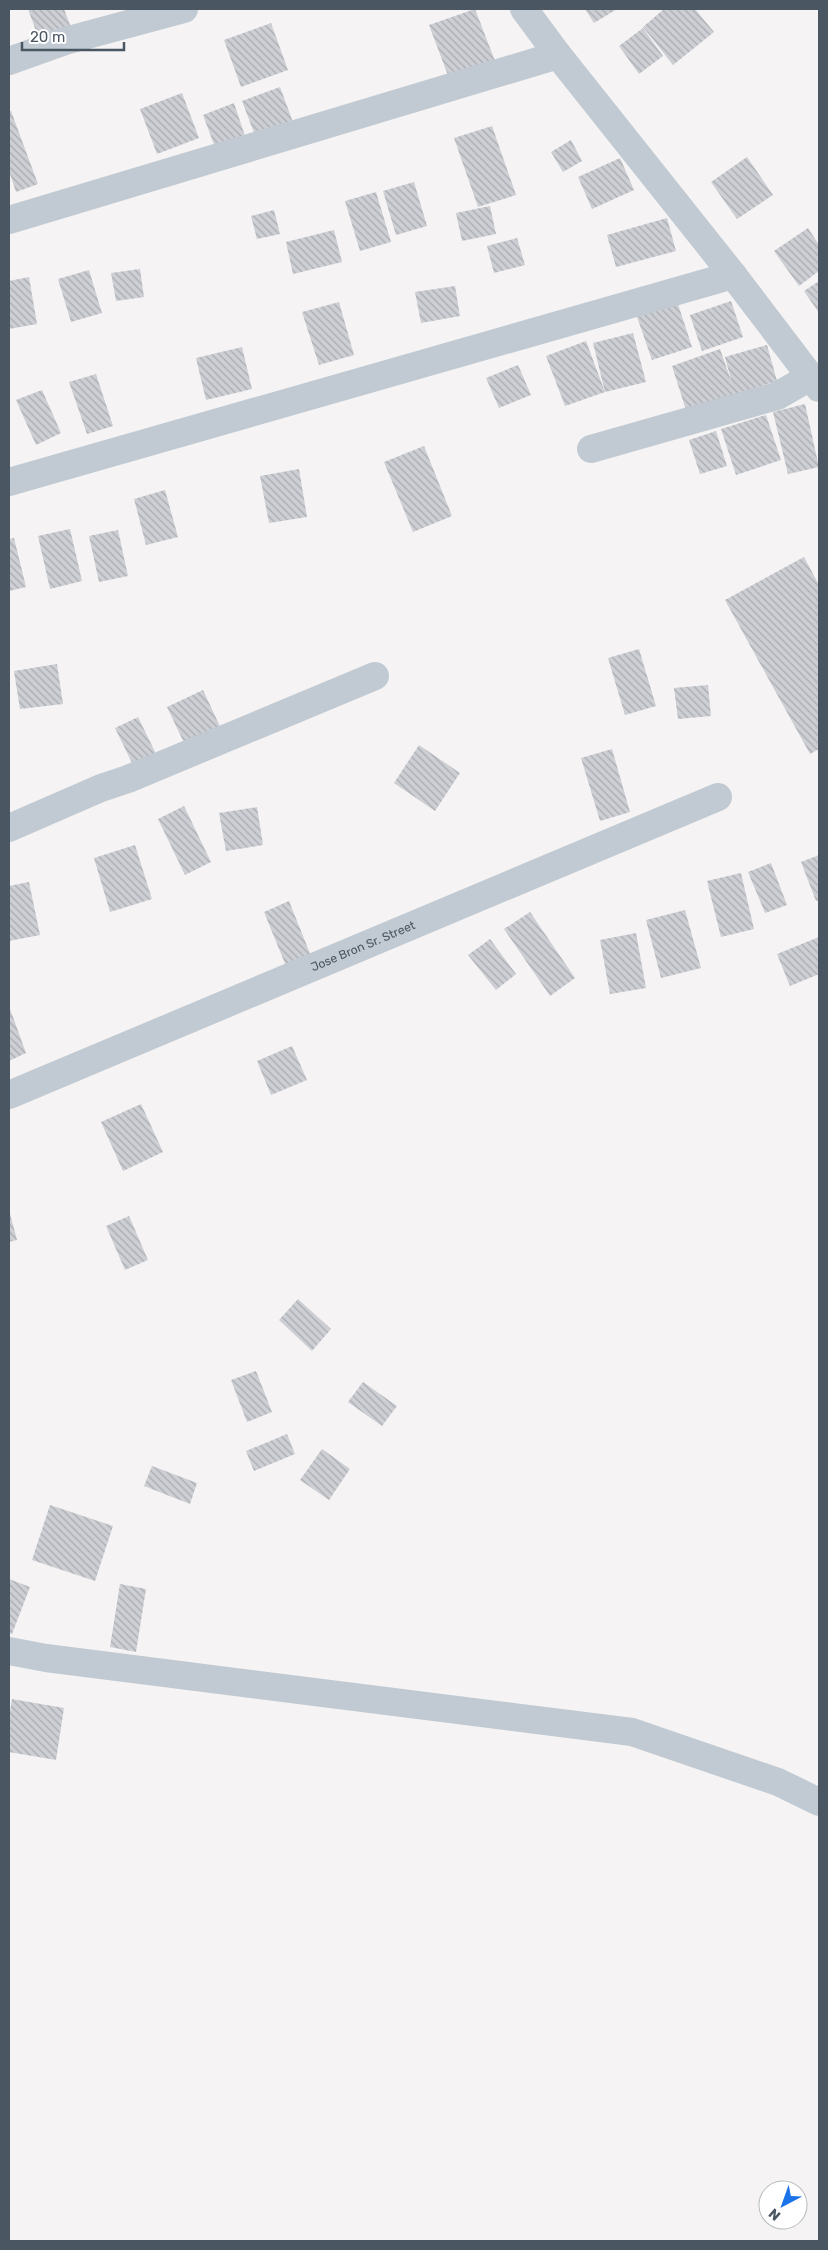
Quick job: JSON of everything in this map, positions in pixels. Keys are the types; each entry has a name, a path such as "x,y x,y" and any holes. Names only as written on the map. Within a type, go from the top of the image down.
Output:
{"street":[{"path":"9,61 65,41 184,9"},
{"path":"524,9 815,382 777,396 591,449"},
{"path":"9,220 558,55"},
{"path":"9,482 733,275"},
{"path":"9,828 101,788 128,779 375,676"},
{"name":"Jose Bron Sr. Street","path":"9,1095 718,797"},
{"path":"9,1651 46,1658 632,1732 778,1782 819,1802"}],"building":[{"path":"28,9 64,9 72,30 40,42"},
{"path":"475,9 495,61 449,78 429,25"},
{"path":"585,9 617,9 594,23"},
{"path":"664,9 695,9 714,32 673,65 643,27"},
{"path":"271,23 288,70 241,87 224,40"},
{"path":"643,28 663,56 639,74 619,46"},
{"path":"280,87 294,125 256,138 242,101"},
{"path":"182,93 199,138 157,154 140,109"},
{"path":"234,103 246,139 216,150 203,115"},
{"path":"9,111 11,111 38,184 16,192 9,171"},
{"path":"492,126 516,195 478,207 454,138"},
{"path":"571,140 582,161 563,172 551,152"},
{"path":"747,157 773,195 737,219 711,182"},
{"path":"620,158 634,190 592,209 578,177"},
{"path":"414,182 427,226 396,235 383,191"},
{"path":"376,192 391,242 360,251 345,201"},
{"path":"490,206 496,234 462,241 456,213"},
{"path":"274,210 280,234 257,239 251,216"},
{"path":"667,218 676,251 616,267 607,235"},
{"path":"808,228 819,245 819,271 799,286 774,251"},
{"path":"334,230 342,262 293,274 286,242"},
{"path":"517,238 525,265 494,273 487,246"},
{"path":"140,269 144,297 116,301 111,273"},
{"path":"89,270 102,313 71,322 58,279"},
{"path":"29,277 37,324 9,329 9,281"},
{"path":"819,281 819,313 804,291"},
{"path":"455,286 460,316 421,323 415,292"},
{"path":"677,301 692,347 652,360 636,314"},
{"path":"731,301 743,337 702,351 690,315"},
{"path":"339,302 354,355 319,365 302,312"},
{"path":"633,333 646,382 605,392 593,343"},
{"path":"586,341 605,392 565,406 546,356"},
{"path":"767,345 777,381 686,410 672,366 720,349 732,383 725,357"},
{"path":"242,347 252,389 206,400 196,358"},
{"path":"518,365 531,395 499,408 486,378"},
{"path":"96,374 113,426 87,434 69,382"},
{"path":"42,390 61,433 36,445 16,400"},
{"path":"805,404 819,467 788,474 773,412"},
{"path":"766,415 781,460 736,475 721,429"},
{"path":"716,431 727,466 700,474 689,440"},
{"path":"424,446 452,516 413,532 384,462"},
{"path":"299,469 307,517 269,523 260,476"},
{"path":"165,490 178,537 146,545 134,499"},
{"path":"70,529 82,581 50,589 38,536"},
{"path":"118,530 128,576 99,582 89,536"},
{"path":"14,538 26,587 9,591 9,539"},
{"path":"804,557 819,585 819,749 810,754 725,600"},
{"path":"639,649 656,706 625,715 608,658"},
{"path":"57,664 63,704 20,709 14,671"},
{"path":"708,685 711,716 678,719 674,688"},
{"path":"203,690 223,733 187,749 167,707"},
{"path":"138,717 158,758 135,769 115,728"},
{"path":"419,745 460,773 435,811 394,783"},
{"path":"612,749 630,812 600,821 581,758"},
{"path":"184,806 211,862 185,875 158,819"},
{"path":"257,807 263,845 226,851 219,813"},
{"path":"135,845 152,899 110,912 94,858"},
{"path":"819,855 819,900 816,901 801,862"},
{"path":"771,863 787,905 765,913 748,872"},
{"path":"741,873 754,929 721,937 707,881"},
{"path":"29,882 40,935 9,941 9,886"},
{"path":"289,901 311,956 286,966 264,912"},
{"path":"685,910 701,968 661,978 646,920"},
{"path":"530,912 575,978 550,996 504,929"},
{"path":"636,933 646,988 610,994 600,940"},
{"path":"819,937 819,974 790,986 777,954"},
{"path":"490,939 516,974 496,990 468,955"},
{"path":"9,1006 26,1053 9,1061"},
{"path":"292,1046 307,1080 271,1095 257,1061"},
{"path":"141,1104 163,1152 123,1171 101,1122"},
{"path":"9,1210 17,1240 9,1242"},
{"path":"129,1216 148,1260 125,1270 106,1226"},
{"path":"298,1299 331,1329 312,1351 279,1320"},
{"path":"256,1371 272,1412 247,1422 231,1380"},
{"path":"363,1382 397,1406 382,1426 348,1402"},
{"path":"287,1434 295,1454 254,1471 246,1451"},
{"path":"322,1449 350,1469 329,1500 300,1480"},
{"path":"152,1466 197,1483 190,1504 144,1486"},
{"path":"50,1505 113,1526 95,1581 32,1560"},
{"path":"9,1579 30,1587 12,1634 9,1633"},
{"path":"120,1584 146,1589 136,1652 110,1647"},
{"path":"12,1699 64,1708 56,1760 9,1752 9,1718"}]}
